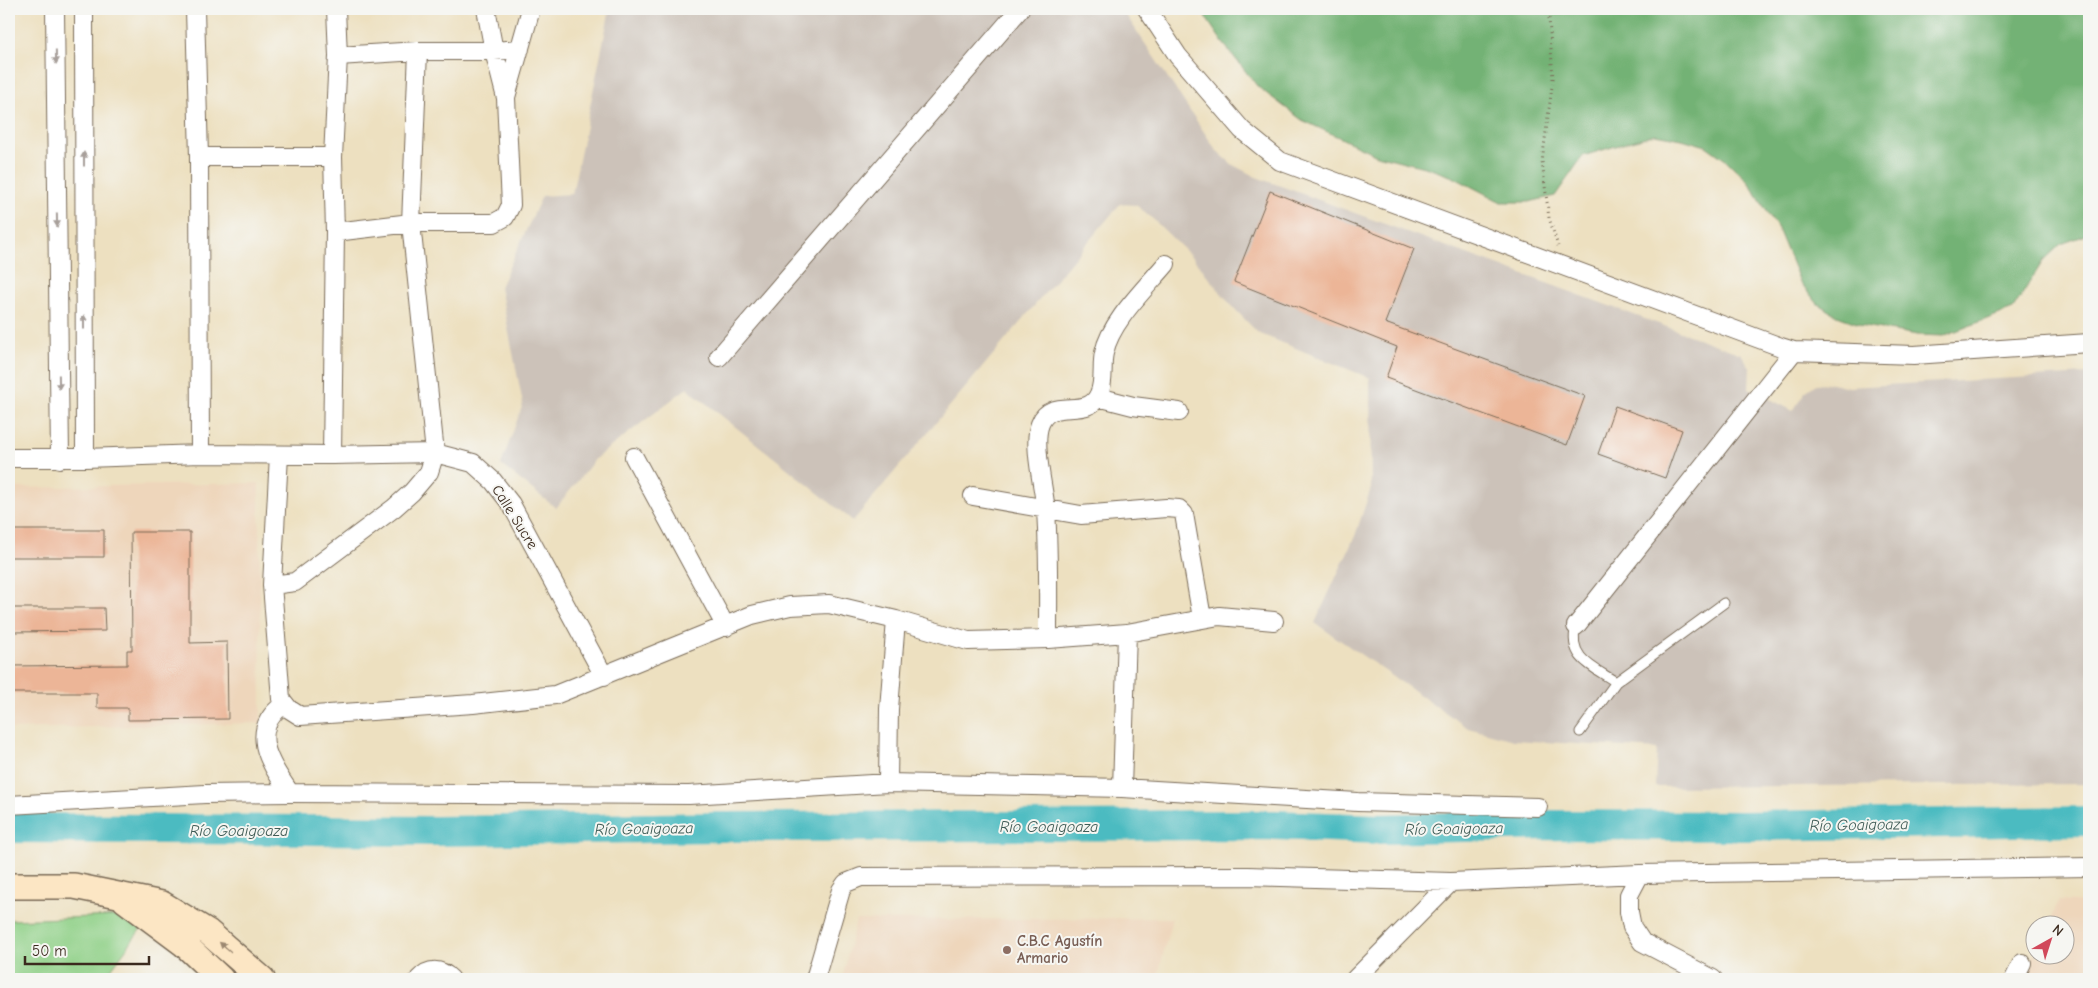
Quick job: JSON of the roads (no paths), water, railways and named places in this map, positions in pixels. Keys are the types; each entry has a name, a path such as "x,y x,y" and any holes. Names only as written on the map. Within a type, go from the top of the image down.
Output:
{"main road":[{"path":"9,886 74,886 162,904 208,932 262,979"},
{"path":"117,894 184,944 221,979"}],"street":[{"path":"55,9 60,458"},
{"path":"84,9 85,458"},
{"path":"195,9 199,157 200,454"},
{"path":"332,455 335,232 333,157 338,56 336,9"},
{"path":"335,232 411,223 494,223 505,217 511,206 506,98 486,9"},
{"path":"506,98 531,9"},
{"path":"719,357 1020,9"},
{"path":"1147,9 1178,56 1242,130 1280,161 1794,351 1914,355 2089,343"},
{"path":"338,56 494,51 520,48"},
{"path":"272,585 295,582 394,508 412,492 428,472 435,453 411,223 418,52"},
{"path":"199,157 333,157"},
{"path":"1048,639 1046,510 1038,446 1040,424 1049,412 1054,409 1083,407 1094,402 1098,397 1104,372 1103,354 1109,337 1124,315 1166,264"},
{"path":"1576,626 1794,351"},
{"path":"1098,397 1133,406 1180,412"},
{"name":"Calle Sucre","path":"9,458 85,458 200,454 332,455 435,453 473,463 493,480 511,504 604,676"},
{"path":"278,455 272,585 281,699 284,704 300,716 473,704 555,695 752,615 790,606 829,604 896,620 968,641 1048,639 1127,633 1219,616 1274,621"},
{"path":"634,457 726,627"},
{"path":"973,496 1081,515 1166,508 1179,509 1184,514 1202,618"},
{"path":"888,782 889,710 896,620"},
{"path":"1122,788 1127,633"},
{"path":"284,704 276,710 266,723 265,744 269,759 290,793"},
{"path":"9,805 205,794 689,796 888,782 1122,788 1358,802 1538,807"},
{"path":"815,979 842,890 846,883 861,877 1248,876 1451,882 1640,874 2089,867"},
{"path":"1640,874 1629,896 1629,912 1632,927 1642,942 1707,978"},
{"path":"1356,979 1451,882"},
{"path":"2014,979 2022,963"},
{"path":"418,979 433,970 440,970 451,979"}],"lane":[{"path":"1580,732 1616,682 1724,603"},
{"path":"1576,626 1573,637 1579,655 1616,682"}],"waterway":[{"name":"Río Goaigoaza","path":"9,828 436,831 724,827 1274,825 1378,829 1551,825 1741,826 2089,821"}],"place":[{"name":"C.B.C Agustín Armario","path":"1007,950"}]}
